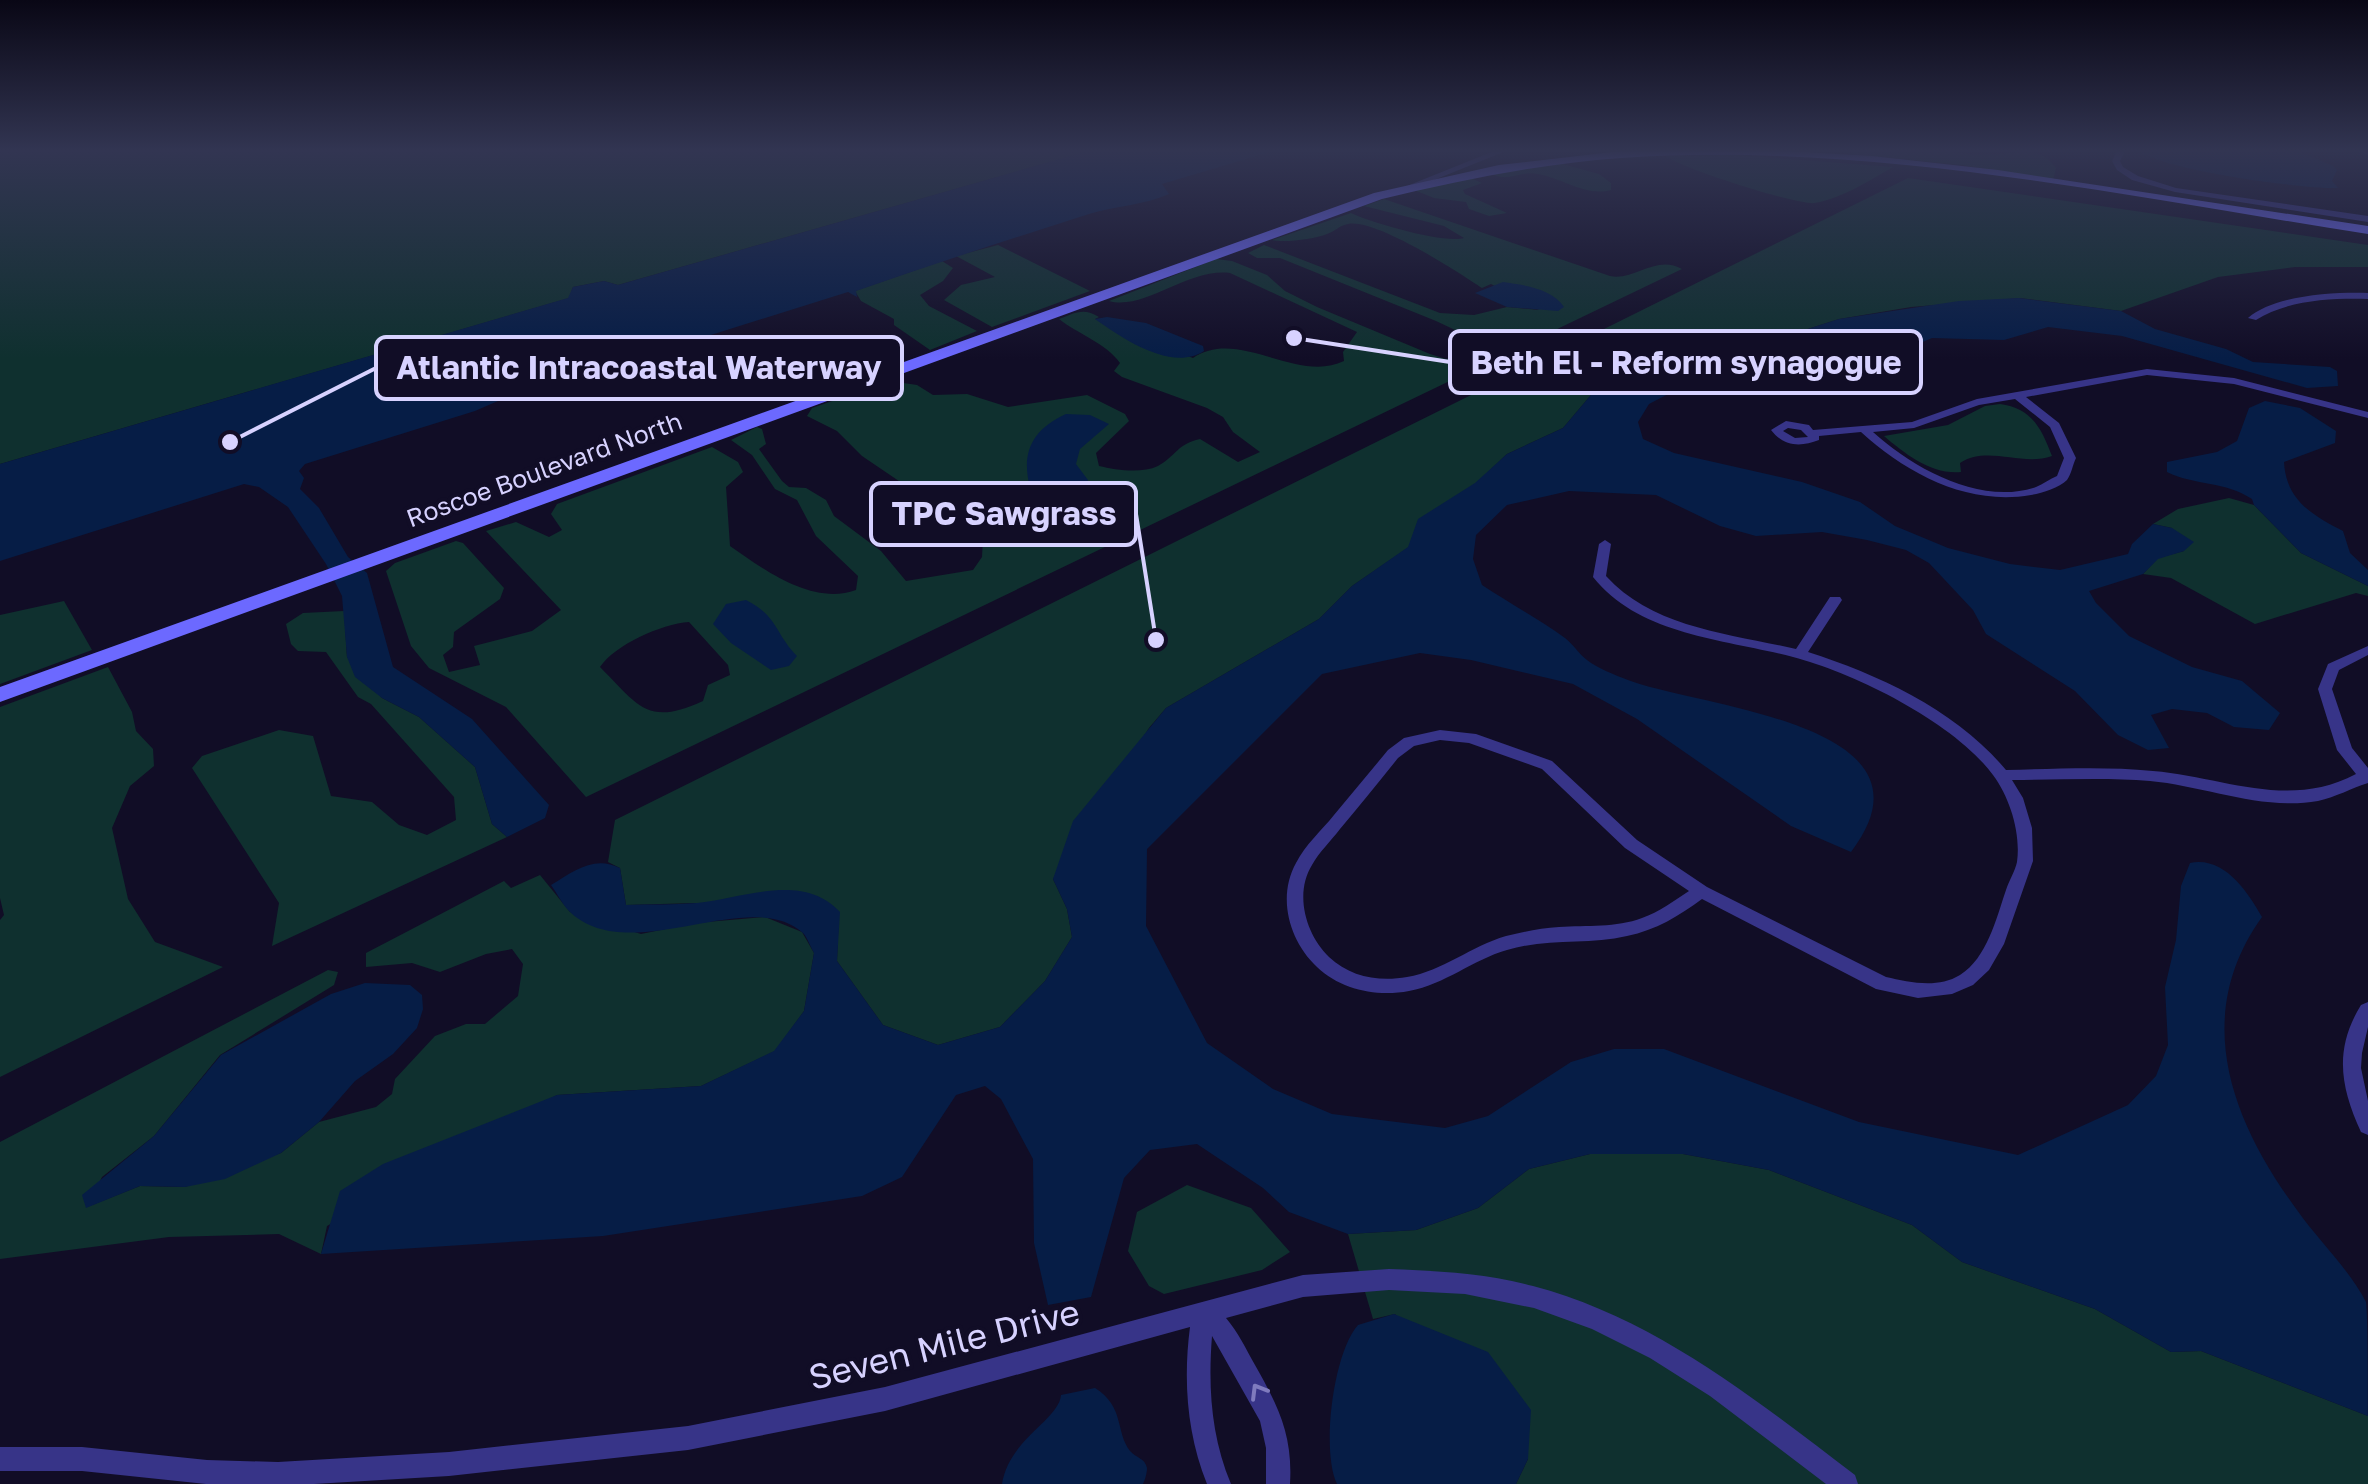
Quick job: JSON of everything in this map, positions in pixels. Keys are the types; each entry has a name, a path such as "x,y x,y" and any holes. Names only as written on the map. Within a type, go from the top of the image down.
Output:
{"street":[{"name":"Roscoe Boulevard North","path":"0,695 1316,220"},
{"name":"Roscoe Boulevard North","path":"2301,220 2368,230"},
{"path":"2253,318 2264,310 2340,296 2368,296"},
{"path":"1814,433 1914,425 1977,402 2061,390 2120,374 2162,372 2234,381 2368,416"},
{"path":"1866,430 1894,458 1936,480 2006,492 2046,488 2067,472 2067,446 2042,412 2017,395"},
{"path":"1605,544 1600,577 1626,601 1706,632 1800,654 1932,712 1972,741 2002,776 2023,827 2025,860 1982,970 1960,986 1923,992 1882,984 1702,892 1631,844 1547,765 1471,738 1440,735 1409,742 1393,754 1304,863 1294,894 1299,927 1319,958 1350,981 1378,988 1423,982 1516,940 1632,932 1674,913 1702,892"},
{"path":"1800,654 1835,600"},
{"path":"2002,776 2154,775 2238,792 2295,796 2336,791 2366,777 2345,750 2324,689 2334,667 2368,650"},
{"path":"2368,1010 2355,1035 2352,1055 2354,1086 2368,1126"},
{"name":"Seven Mile Drive","path":"0,1459 82,1460 207,1472 278,1474 449,1464 634,1444 785,1420 884,1399 1303,1286 1364,1278 1410,1278 1518,1292 1589,1314 1666,1352 1728,1392 1846,1484"},
{"path":"1219,1484 1202,1435 1196,1350 1204,1312 1226,1330 1266,1402 1278,1432 1278,1484"}],"green space":[{"path":"0,220 845,220 618,285 604,281 573,287 569,298 0,464"},
{"path":"1330,220 1372,220 1425,235 1464,238 1444,226 1421,220 1446,220 1610,276 1663,264 1682,269 586,797 506,707 429,668 411,646 386,571 395,563 456,541 463,543 504,588 500,599 454,632 453,647 443,655 449,672 480,665 474,646 532,631 561,610 486,531 516,522 549,537 562,530 551,514 557,504 712,447 738,462 743,472 726,487 730,546 773,575 806,589 840,594 856,590 858,576 816,536 797,500 775,489 752,455 731,440 757,427 762,429 766,444 759,449 782,481 789,487 806,488 826,500 834,516 881,551 906,581 973,570 982,557 983,538 862,456 837,431 807,416 812,408 890,381 917,385 933,395 967,394 1008,407 1087,395 1125,414 1129,421 1096,453 1099,466 1144,470 1158,466 1186,444 1200,439 1238,462 1260,452 1233,432 1223,417 1122,377 1114,371 1120,363 1114,356 1059,319 1089,312 1099,317 1095,319 1193,358 1210,350 1229,349 1307,366 1344,361 1343,352 1357,332 1230,273 1198,277 1137,300 1109,301 1216,259 1267,275 1285,291 1317,307 1446,359 1479,350 1470,337 1436,321 1280,258 1257,258 1248,253 1264,245 1440,313 1474,315 1507,307 1539,310 1491,284 1482,288 1416,248 1361,224 1345,225 1307,239 1272,240","holes":["689,622 728,665 730,675 708,685 703,701 684,709 656,712 635,701 600,667 616,651 640,637"]},
{"path":"1823,220 2198,220 2368,245 2368,267 2295,267 2218,277 2121,311 2020,298 1911,307 1839,319 1729,354 1711,365 1690,364 1602,382 1563,428 1507,454 1409,547 1352,586 1319,619 1166,708 1149,728 1053,879 1067,909 1072,937 1045,981 1000,1027 938,1045 883,1025 837,961 839,912 696,903 626,905 620,868 608,862 615,820"},
{"path":"998,245 1090,291 992,327 944,300 961,285 995,277 956,256"},
{"path":"942,261 953,268 943,281 920,295 929,306 977,331 930,350 894,325 894,319 861,301 855,291"},
{"path":"2000,404 2020,410 2034,421 2052,456 1982,456 1960,463 1961,472 1950,472 1920,462 1884,436 1948,425 1985,406"},
{"path":"2229,498 2254,505 2301,553 2368,586 2368,596 2356,593 2255,624 2171,578 2143,574 2158,558 2184,551 2172,528 2153,524 2178,509"},
{"path":"64,601 92,650 0,684 0,615"},
{"path":"344,611 347,657 382,698 419,717 475,767 492,824 507,837 272,946 279,903 192,768 202,756 279,730 313,736 331,796 372,802 399,825 427,835 456,820 454,797 371,704 358,697 326,652 298,651 291,644 286,624 303,613"},
{"path":"108,667 132,712 136,731 153,749 154,766 130,786 112,828 128,899 155,942 223,967 0,1077 0,920 4,915 0,898 0,707"},
{"path":"540,875 570,912 641,934 695,923 765,917 802,932 814,953 804,1011 775,1051 701,1086 557,1095 327,1226 321,1254 279,1234 169,1237 0,1259 0,1142 328,970 338,972 334,985 220,1055 154,1136 102,1177 87,1207 140,1186 185,1187 281,1153 319,1122 376,1107 392,1094 395,1079 435,1036 466,1024 485,1024 518,996 523,964 512,949 486,954 440,972 412,963 366,967 366,953 504,881 511,888"},
{"path":"1590,1154 1683,1154 1769,1170 1912,1225 1962,1262 2095,1309 2171,1352 2201,1351 2368,1416 2368,1484 1516,1484 1528,1459 1395,1314 1373,1319 1348,1234 1416,1230 1478,1208 1529,1169"},
{"path":"1187,1185 1251,1208 1290,1252 1262,1270 1164,1294 1149,1286 1128,1251 1137,1212"}],"water":[{"path":"845,220 1070,220 856,291 857,297 848,292 676,346 680,354 677,357 603,381 578,375 305,464 299,471 304,478 300,489 319,508 348,557 367,573 393,667 472,719 549,805 545,818 507,837 492,824 475,767 419,717 382,698 355,677 347,657 342,596 326,564 288,507 259,487 244,484 0,561 0,464 568,298 573,287 604,281 618,285"},
{"path":"1503,282 1545,292 1564,307 1558,311 1507,307 1475,293"},
{"path":"2019,298 2121,311 2155,329 2226,349 2253,362 2330,367 2337,371 2338,386 2307,388 2122,336 2048,327 2004,340 1932,338 1848,374 1799,372 1678,389 1649,404 1638,422 1643,439 1674,453 1802,482 1860,502 1895,526 1948,548 2010,564 2060,570 2128,554 2132,544 2153,524 2172,528 2194,542 2184,551 2158,559 2143,574 2089,591 2129,636 2192,667 2242,681 2280,713 2269,730 2234,727 2207,713 2172,709 2151,715 2169,748 2148,750 2118,735 2075,691 1986,634 1973,610 1929,563 1906,550 1822,532 1756,536 1720,526 1656,495 1569,491 1507,505 1476,535 1473,559 1482,585 1568,640 1587,660 1606,671 1804,728 1843,748 1868,775 1873,809 1851,852 1791,826 1637,719 1573,684 1471,660 1420,653 1322,674 1147,849 1146,926 1207,1043 1273,1089 1332,1114 1445,1128 1488,1116 1571,1062 1614,1049 1664,1049 1859,1122 2018,1155 2128,1105 2156,1076 2168,1045 2165,987 2176,940 2181,886 2190,863 2213,865 2242,887 2262,917 2240,954 2228,992 2224,1029 2228,1067 2238,1104 2274,1176 2366,1302 2368,1416 2201,1351 2171,1352 2095,1309 1962,1262 1912,1225 1769,1170 1683,1154 1590,1154 1529,1169 1478,1208 1416,1230 1348,1234 1289,1212 1263,1188 1197,1144 1150,1150 1124,1178 1091,1297 1048,1305 1034,1243 1033,1159 1001,1099 985,1086 956,1095 902,1177 862,1196 603,1236 321,1254 340,1191 383,1164 557,1095 701,1086 774,1051 804,1011 814,953 803,933 780,920 752,917 655,931 623,932 594,927 569,911 551,885 568,875 593,864 620,868 626,905 697,903 772,891 809,893 840,912 837,961 883,1025 938,1045 1000,1027 1045,981 1072,937 1067,909 1053,879 1073,821 1166,708 1319,619 1352,586 1408,547 1418,519 1475,483 1507,454 1563,428 1602,382 1657,362 1711,365 1729,354 1839,319 1959,301"},
{"path":"1095,319 1146,323 1203,346 1204,351 1177,358 1148,350"},
{"path":"2265,401 2300,408 2336,431 2335,443 2284,462 2286,475 2303,505 2343,531 2350,553 2368,570 2368,586 2301,553 2242,493 2167,472 2167,462 2217,452 2237,441 2249,408"},
{"path":"1066,414 1090,415 1109,424 1080,449 1076,464 1088,480 1083,494 1072,500 1031,491 1027,466 1037,436"},
{"path":"746,600 770,619 797,656 789,666 771,670 731,643 713,624 726,604"},
{"path":"365,983 410,985 422,995 423,1009 417,1028 281,1153 225,1179 185,1187 140,1186 86,1208 82,1195 154,1136 221,1055 331,994"},
{"path":"1394,1314 1488,1352 1531,1410 1528,1459 1516,1484 1337,1484 1332,1469 1330,1427 1342,1357 1358,1325"},
{"path":"1095,1388 1111,1403 1130,1451 1146,1465 1143,1484 1002,1484 1014,1455 1052,1413 1061,1395"}],"place":[{"name":"Beth El - Reform synagogue","path":"1294,338"},
{"name":"Atlantic Intracoastal Waterway","path":"230,442"},
{"name":"TPC Sawgrass","path":"1156,640"}]}
